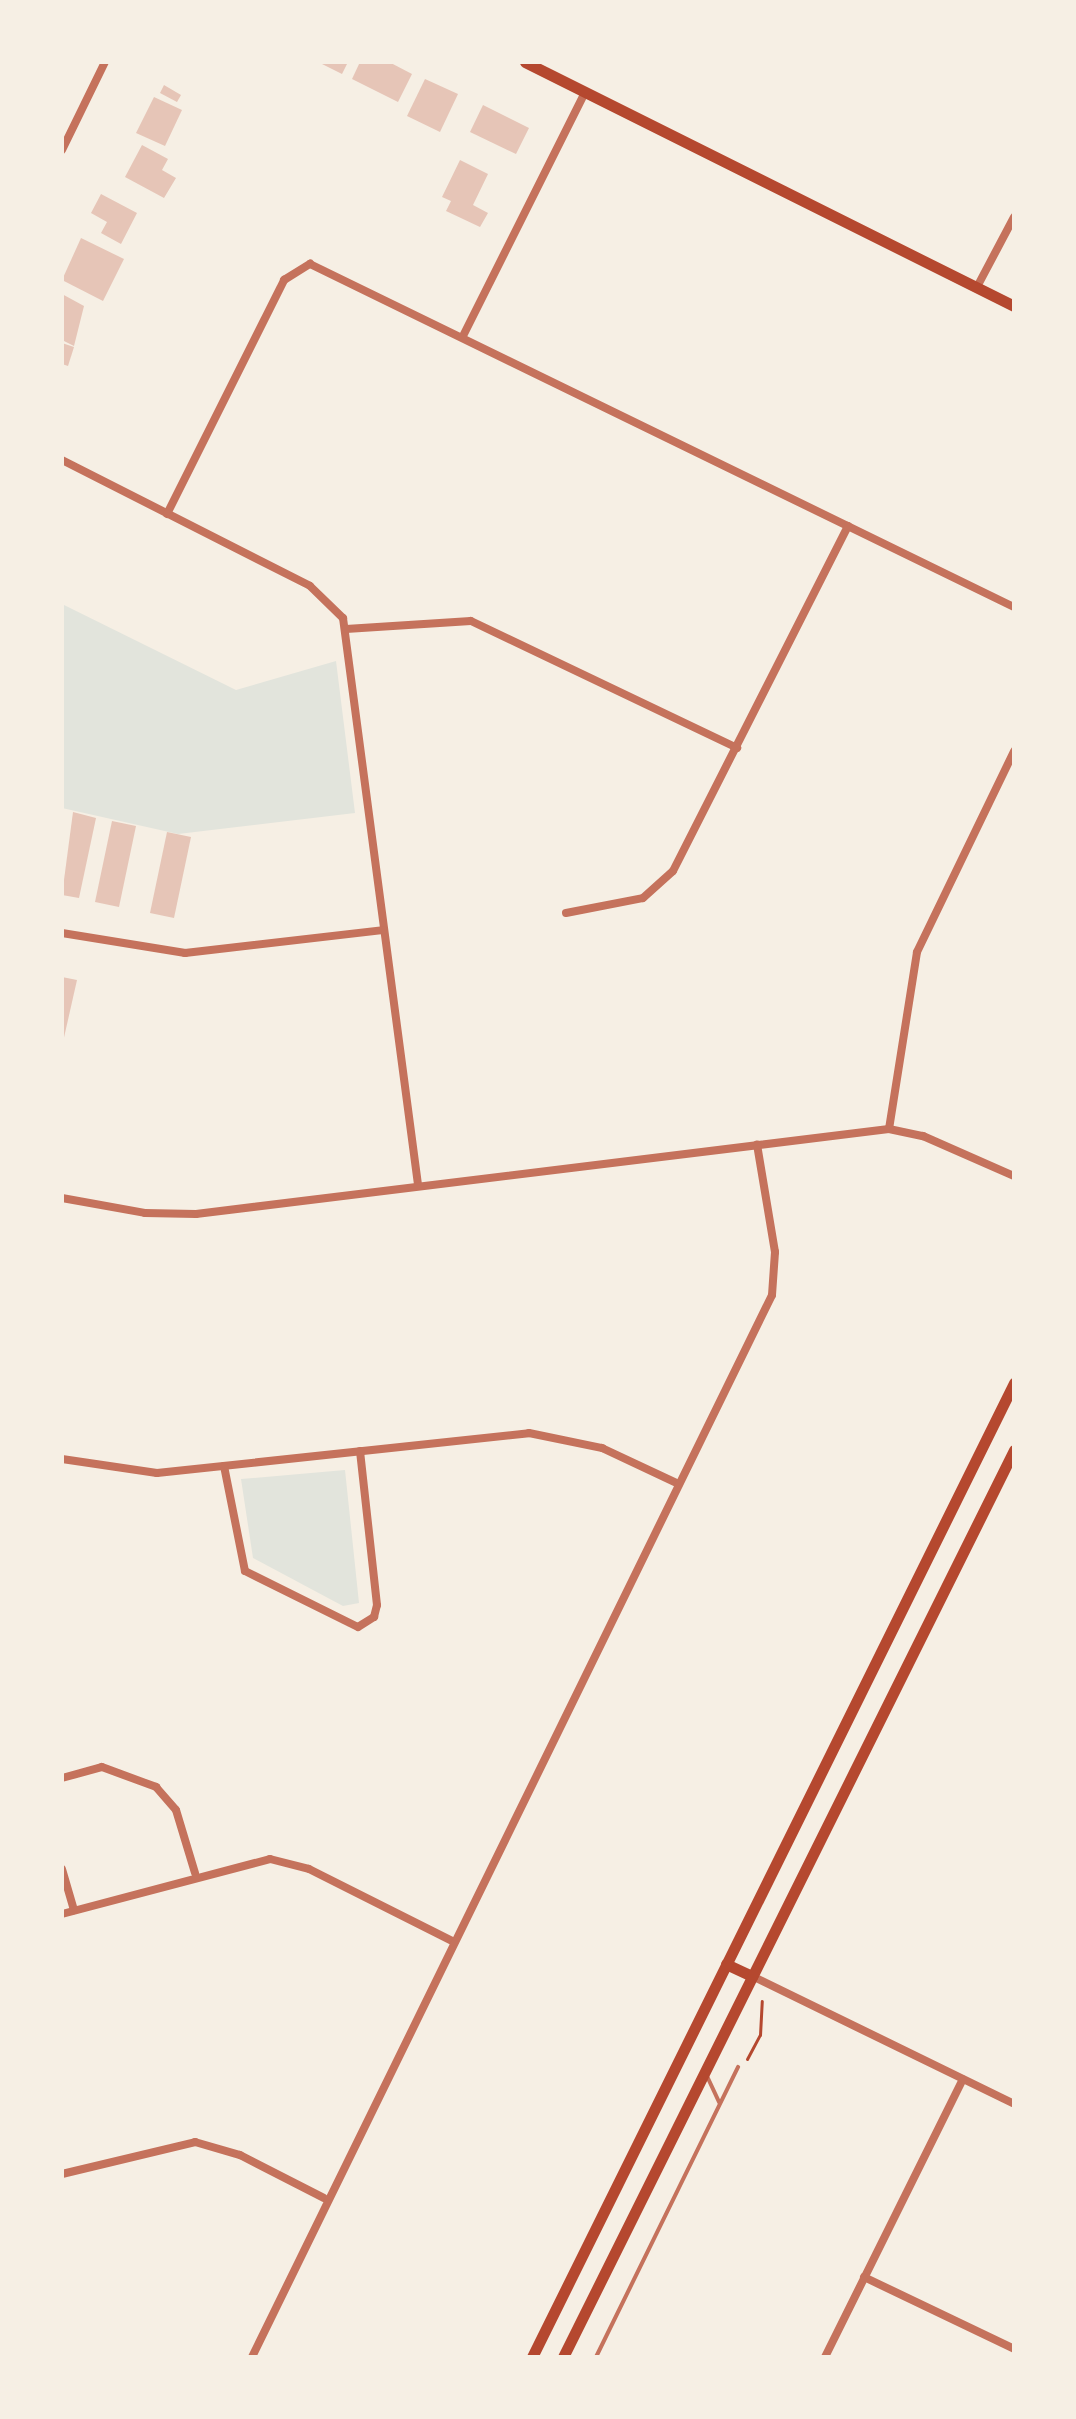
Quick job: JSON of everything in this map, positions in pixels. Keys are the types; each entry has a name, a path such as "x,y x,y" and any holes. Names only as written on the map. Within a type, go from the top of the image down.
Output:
{"main road":[{"path":"525,62 1014,306"},
{"path":"532,2357 1014,1383"},
{"path":"563,2357 1014,1450"},
{"path":"726,1964 752,1976"}],"street":[{"path":"62,150 105,62"},
{"path":"463,336 585,92"},
{"path":"977,287 1014,217"},
{"path":"167,514 297,267 323,267 1014,607"},
{"path":"62,460 319,592 346,629 418,1185"},
{"path":"566,913 635,901 657,889 737,748 848,526"},
{"path":"346,629 471,621 737,748"},
{"path":"889,1129 917,952 1014,751"},
{"path":"62,933 185,953 383,930"},
{"path":"62,1198 168,1215 889,1129 931,1138 1014,1176"},
{"path":"252,2357 324,2198 775,1287 757,1145"},
{"path":"62,1459 130,1473 549,1434 602,1448 679,1484"},
{"path":"224,1466 245,1571 358,1627 374,1617 377,1605 360,1451"},
{"path":"62,1778 102,1767 156,1787 176,1810 195,1873"},
{"path":"62,1914 195,1873 279,1860 452,1941"},
{"path":"62,1869 74,1910"},
{"path":"752,1976 1014,2104"},
{"path":"825,2357 963,2079"},
{"path":"62,2174 195,2142 240,2155 324,2198"},
{"path":"864,2277 1014,2349"}],"lane":[{"path":"596,2357 738,2067"},
{"path":"705,2072 719,2103"}],"path":[{"path":"745,2062 760,2035 762,2001"}],"shaded area":[{"path":"62,604 236,690 336,661 355,813 178,834 62,808"},
{"path":"345,1470 359,1603 343,1606 253,1558 241,1479"}],"building":[{"path":"318,62 348,62 342,74"},
{"path":"360,62 389,62 412,74 398,102 352,79"},
{"path":"425,79 458,94 440,132 407,116"},
{"path":"164,85 181,95 177,102 160,93"},
{"path":"154,97 182,110 165,146 136,133"},
{"path":"483,105 529,128 516,154 470,132"},
{"path":"142,145 168,159 162,170 176,178 164,198 125,177"},
{"path":"460,160 488,174 473,205 488,213 480,227 446,211 451,201 442,197"},
{"path":"101,194 137,213 121,244 101,233 107,222 91,213"},
{"path":"81,238 124,259 103,301 62,280"},
{"path":"62,294 84,306 74,346 62,340"},
{"path":"62,343 74,347 68,366 62,364"},
{"path":"73,812 96,818 79,898 62,895"},
{"path":"112,821 136,826 119,907 95,902"},
{"path":"167,832 191,837 174,918 150,913"},
{"path":"62,977 77,980 63,1042 62,1042"}]}
